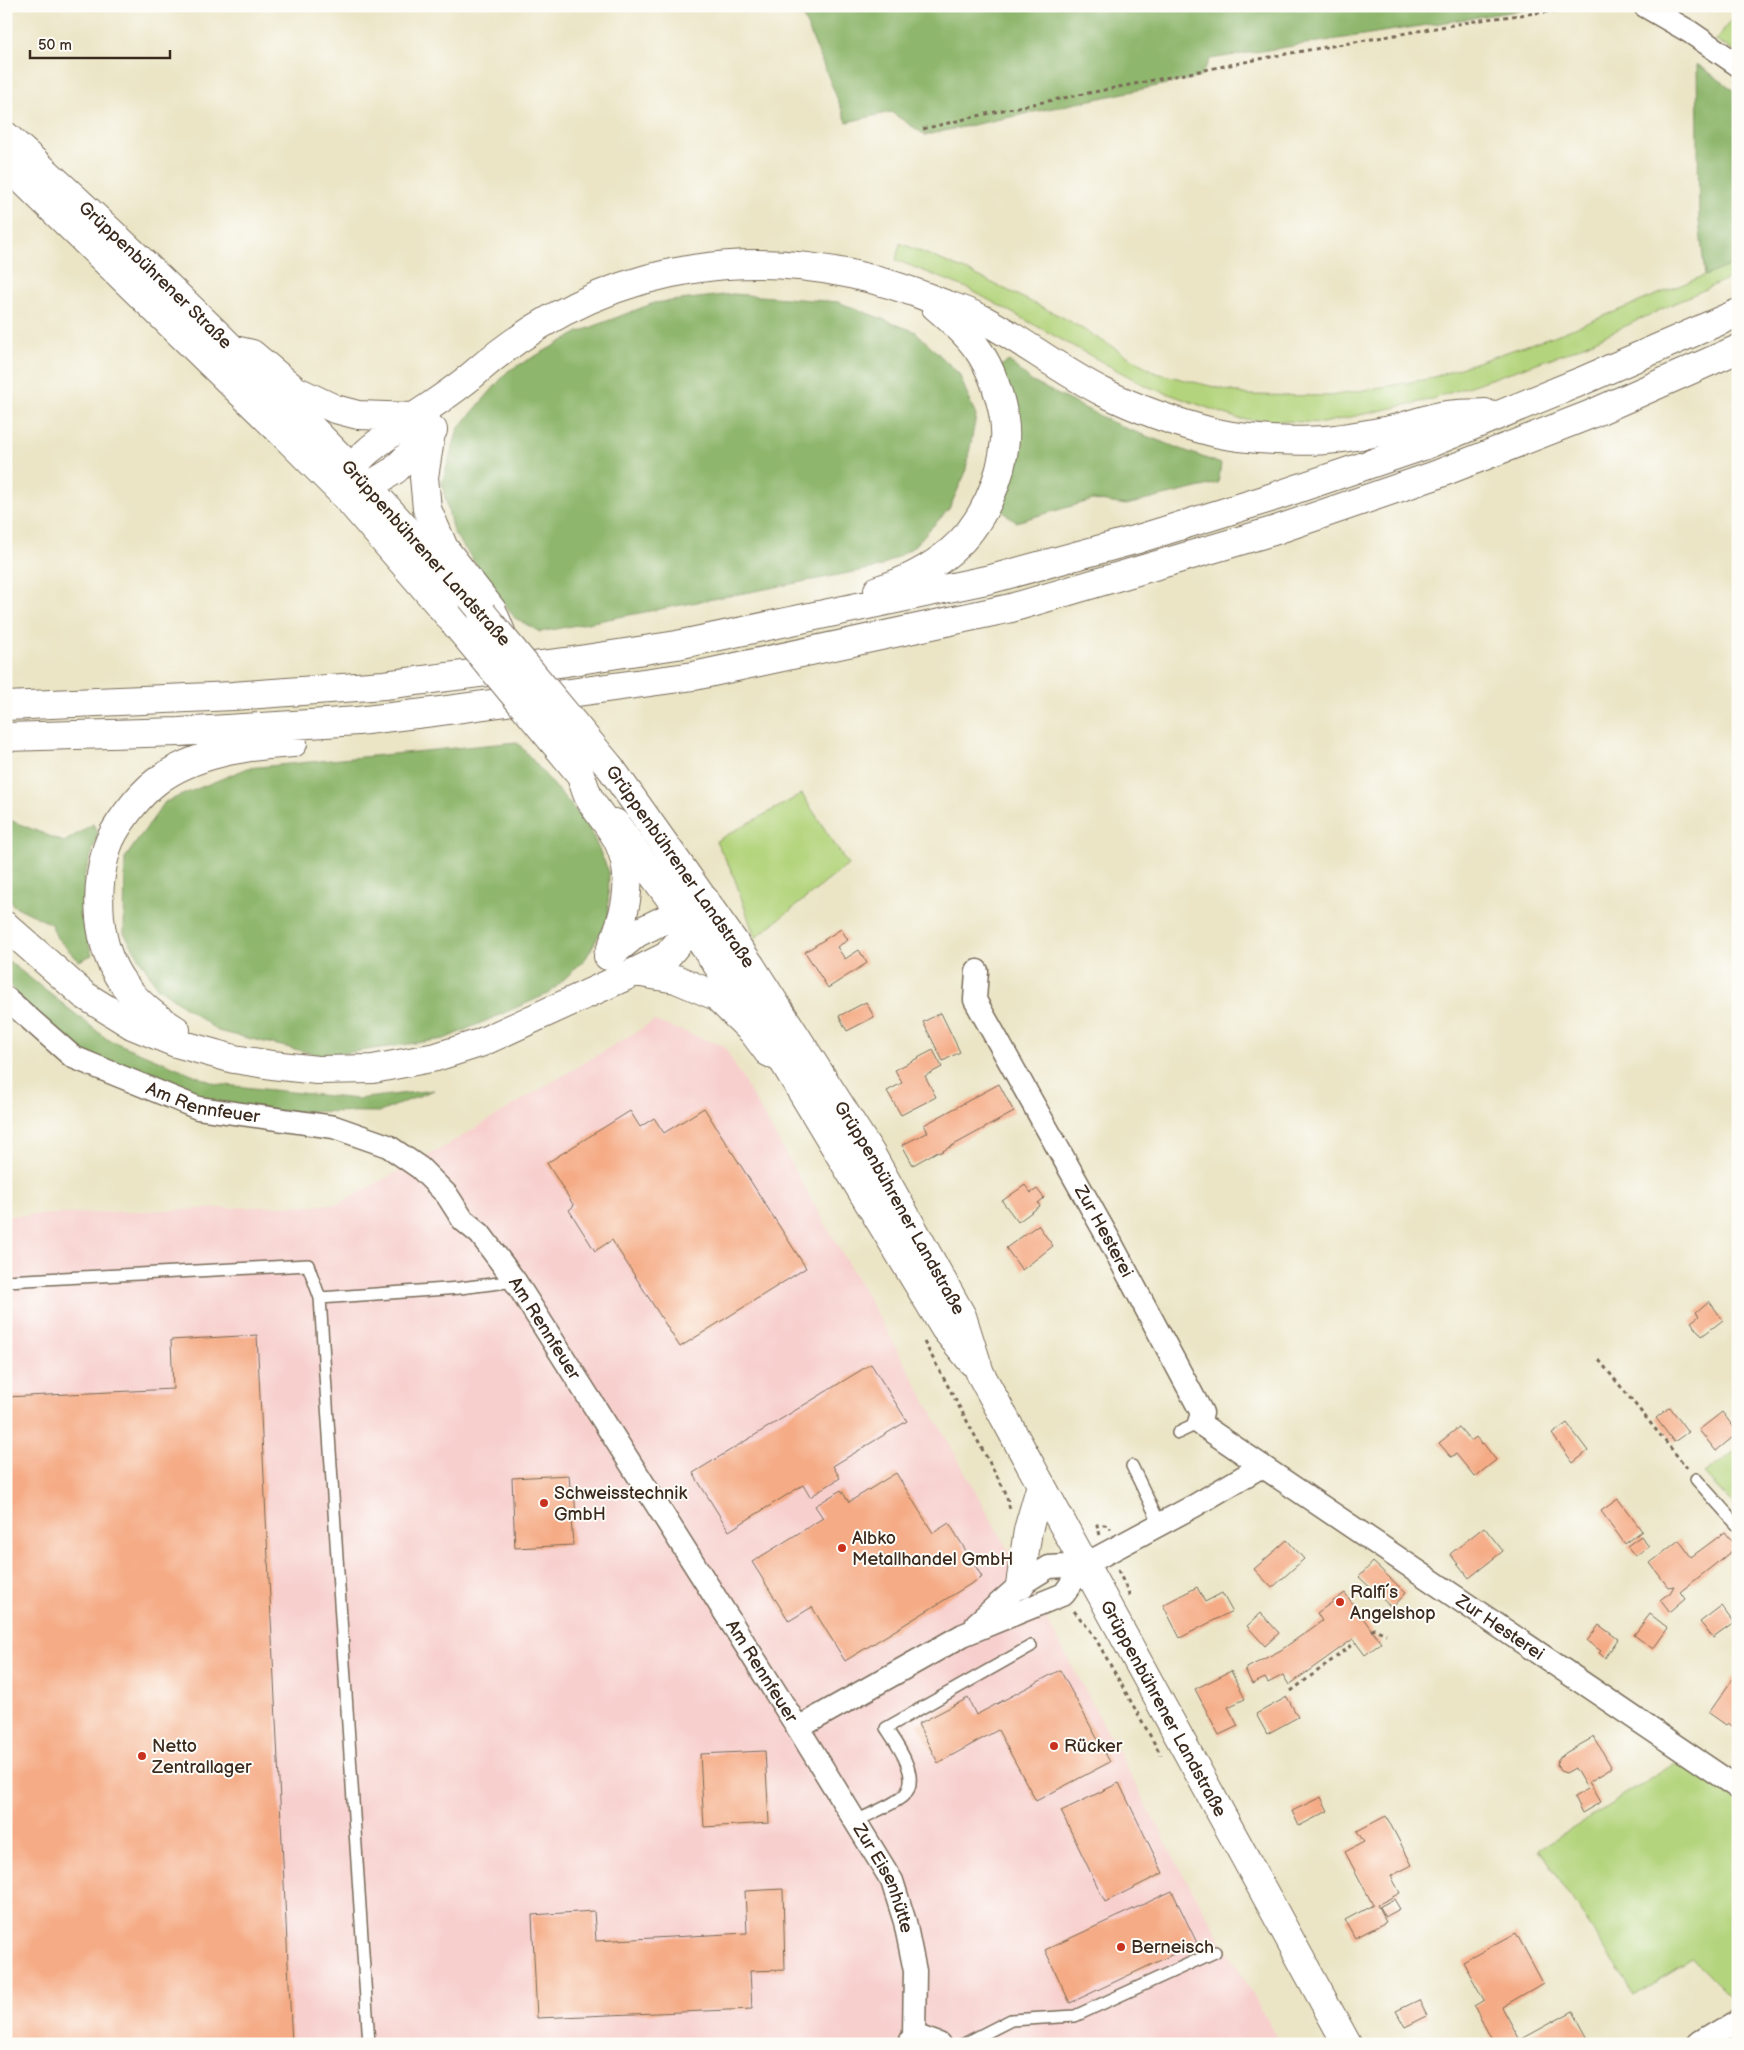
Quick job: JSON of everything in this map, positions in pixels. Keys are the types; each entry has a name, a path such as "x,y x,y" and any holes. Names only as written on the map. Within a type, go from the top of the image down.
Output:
{"main road":[{"name":"Grüppenbührener Straße","path":"6,136 62,186 234,350 292,426"},
{"name":"Grüppenbührener Straße","path":"6,164 292,426"},
{"path":"351,486 395,470 422,425 461,385 495,356 535,328 600,294 665,273 711,266 748,264 810,267 872,278 920,294 983,319 1102,392 1152,414 1218,433 1277,440 1333,439 1394,429 1443,416 1509,411"},
{"path":"744,631 765,615 871,592 898,584 921,572 952,551 976,523 992,490 1000,466 1005,438 1002,405 982,356 966,334 920,294"},
{"path":"6,706 233,696 384,685 575,661 677,645 992,579 1138,539 1264,500 1413,449 1582,382 1738,313"},
{"path":"6,737 179,732 358,721 470,707 694,676 1011,608 1273,531 1433,476 1589,415 1738,349"},
{"path":"234,350 252,354 295,390 335,409 358,415 422,425"},
{"path":"422,425 427,510 441,542 451,559 487,611"},
{"name":"Grüppenbührener Landstraße","path":"292,426 351,486 487,611 502,636 610,767 751,966 870,1152 962,1316 980,1373"},
{"name":"Grüppenbührener Landstraße","path":"351,486 448,614 580,774 685,919 782,1059 945,1329 980,1373 1347,2044"},
{"path":"234,1059 176,1030 147,1011 122,982 110,958 101,924 99,885 107,847 128,811 156,782 186,764 223,753 267,744 326,740 358,721"},
{"path":"580,774 588,797 618,841 624,862 627,902 623,919 608,956"},
{"path":"569,1001 608,956 637,933 685,919 707,903"},
{"path":"6,926 84,995 132,1025 176,1044 234,1059 317,1070 372,1069 436,1057 480,1044 667,956 685,919"},
{"path":"635,972 676,979 716,996 753,1032 768,1052 782,1059"},
{"path":"1020,1585 1028,1530 1041,1485"}],"street":[{"path":"1645,6 1690,32 1738,65"},
{"name":"Zur Hesterei","path":"977,971 975,1000 1111,1243 1202,1413 1199,1423 1738,1788"},
{"name":"Am Rennfeuer","path":"6,998 73,1056 198,1108 334,1127 388,1146 420,1168 447,1195 463,1220 480,1234 515,1281 798,1728 963,1634 1064,1594 1084,1566"},
{"path":"1084,1566 1262,1466"},
{"name":"Am Rennfeuer","path":"963,1634 1020,1585 1049,1567 1084,1566"},
{"name":"Zur Eisenhütte","path":"798,1728 892,1882 905,1922 915,1971 911,2039"},
{"path":"1698,2044 1738,2020"},
{"path":"911,2039 939,2044"}],"lane":[{"path":"6,1281 308,1265 320,1298 369,2044"},
{"path":"320,1298 460,1288 515,1281"},
{"path":"1178,1433 1199,1423"},
{"path":"1132,1466 1160,1524"},
{"path":"1696,1479 1738,1526"},
{"path":"854,1822 904,1796 910,1782 906,1760 886,1728 1031,1646"},
{"path":"964,2044 1011,2020 1075,2016 1215,1952"}],"path":[{"path":"923,129 1003,110 1280,55 1487,19 1562,10 1573,6"},
{"path":"920,1333 1005,1490 1011,1512"},
{"path":"1599,1360 1696,1479"},
{"path":"1074,1613 1093,1634"},
{"path":"1371,1631 1374,1629 1386,1634"},
{"path":"1291,1691 1356,1642"}],"shaded area":[{"path":"654,1021 724,1046 903,1360 1082,1684 1183,1874 1280,2044 6,2044 6,1216 338,1204 442,1148"}],"green space":[{"path":"799,6 1548,6 1210,59 1200,77 925,135 891,112 847,122"},
{"path":"1731,20 1738,24 1738,54 1716,40"},
{"path":"1697,64 1738,93 1738,262 1705,276 1699,221"},
{"path":"900,243 970,272 1066,319 1156,373 1248,395 1330,396 1428,379 1562,333 1738,262 1738,274 1569,352 1429,400 1323,423 1239,419 1146,386 967,288 896,260"},
{"path":"733,294 838,302 916,332 959,374 976,416 965,474 949,509 912,548 880,567 540,632 515,618 453,532 442,483 458,429 508,371 579,332 654,303"},
{"path":"1009,361 1031,381 1122,427 1221,464 1218,483 1126,505 1093,500 1016,522 991,502 997,368"},
{"path":"517,742 588,825 609,872 608,919 586,958 550,993 444,1039 324,1056 218,1031 157,987 124,933 125,858 165,802 248,768"},
{"path":"802,794 848,865 755,938 733,874 716,841"},
{"path":"6,813 12,821 64,842 93,824 98,833 84,877 84,925 92,955 79,961 57,938 51,924 13,905 6,892"},
{"path":"6,959 107,1039 216,1084 357,1099 434,1090 380,1112 266,1111 189,1098 77,1049 21,999 6,980"},
{"path":"1738,1449 1738,1509 1704,1474"},
{"path":"1680,1760 1738,1802 1738,2000 1736,2002 1693,1959 1635,1995 1539,1850"}],"building":[{"path":"841,929 848,940 837,947 845,959 859,950 867,963 828,988 805,952"},
{"path":"866,1002 874,1017 847,1031 839,1016"},
{"path":"941,1013 960,1052 943,1061 923,1022"},
{"path":"933,1050 942,1067 925,1076 936,1097 901,1115 887,1091 902,1083 895,1070"},
{"path":"999,1084 1014,1112 913,1165 902,1145 928,1132 924,1125"},
{"path":"704,1108 806,1268 680,1347 612,1240 595,1251 569,1210 574,1206 547,1163 630,1111 640,1127 654,1118 664,1133"},
{"path":"1025,1185 1031,1193 1037,1189 1044,1198 1038,1203 1040,1206 1018,1222 1002,1201"},
{"path":"1038,1225 1053,1246 1022,1270 1006,1248"},
{"path":"1709,1301 1723,1320 1702,1336 1691,1322 1699,1316 1696,1312"},
{"name":"Netto Zentrallager","path":"257,1335 292,2044 6,2044 6,1468 9,1468 6,1397 173,1389 171,1340"},
{"path":"871,1364 907,1421 833,1466 840,1478 810,1497 803,1485 729,1531 693,1473"},
{"path":"1670,1407 1688,1432 1674,1442 1656,1418"},
{"path":"1722,1412 1738,1433 1716,1451 1699,1430"},
{"path":"1567,1423 1588,1451 1573,1463 1552,1434"},
{"path":"1459,1427 1471,1441 1476,1437 1483,1443 1496,1460 1475,1477 1456,1454 1451,1457 1439,1443"},
{"path":"896,1473 933,1533 949,1523 982,1577 845,1661 812,1607 789,1621 752,1562 823,1518 815,1506 841,1490 849,1502"},
{"name":"Schweisstechnik GmbH","path":"569,1475 570,1487 574,1487 576,1518 571,1518 573,1545 515,1548 512,1478"},
{"path":"1618,1499 1642,1531 1625,1544 1601,1511"},
{"path":"1484,1527 1503,1551 1469,1578 1450,1554"},
{"path":"1725,1532 1737,1547 1680,1592 1685,1599 1670,1612 1661,1600 1670,1593 1674,1586 1668,1587 1650,1563 1679,1540 1691,1557"},
{"path":"1641,1536 1649,1547 1635,1556 1627,1546"},
{"path":"1287,1540 1304,1559 1272,1588 1254,1569"},
{"path":"1373,1562 1406,1593 1392,1608 1359,1577"},
{"path":"1197,1587 1205,1602 1222,1593 1232,1611 1180,1638 1163,1605"},
{"path":"1345,1593 1381,1643 1365,1655 1353,1639 1289,1685 1283,1675 1268,1683 1265,1678 1252,1684 1245,1669 1281,1650 1322,1621 1317,1613"},
{"path":"1721,1606 1734,1623 1713,1638 1700,1622"},
{"path":"1261,1613 1279,1633 1265,1646 1247,1626"},
{"path":"1650,1614 1668,1628 1653,1649 1634,1635"},
{"path":"1599,1625 1618,1639 1605,1658 1599,1653 1601,1651 1587,1641"},
{"name":"Rücker","path":"1060,1670 1110,1762 1036,1801 998,1730 938,1763 918,1724 968,1698 976,1715"},
{"path":"1231,1671 1245,1699 1228,1707 1238,1726 1219,1735 1195,1689"},
{"path":"1734,1677 1738,1679 1738,1730 1728,1723 1726,1725 1709,1713"},
{"path":"1287,1697 1298,1717 1267,1734 1256,1714"},
{"path":"1594,1737 1612,1768 1589,1782 1601,1802 1582,1813 1574,1797 1588,1789 1575,1768 1566,1773 1560,1771 1557,1765 1558,1759 1567,1752"},
{"path":"765,1751 769,1823 704,1827 700,1754"},
{"path":"1119,1783 1163,1873 1105,1902 1061,1811"},
{"path":"1321,1797 1328,1811 1299,1826 1292,1811"},
{"path":"1386,1816 1412,1865 1391,1876 1400,1893 1377,1905 1386,1922 1355,1938 1345,1920 1373,1905 1345,1852 1364,1842 1357,1831"},
{"path":"783,1889 785,1970 750,1971 752,2009 537,2018 532,1915 594,1911 596,1941 747,1933 745,1891"},
{"name":"Berneisch","path":"1172,1891 1197,1943 1070,2003 1045,1950"},
{"path":"1394,1899 1400,1909 1385,1917 1379,1907"},
{"path":"1516,1933 1543,1983 1502,2007 1520,2040 1573,2011 1591,2044 1494,2044 1474,2006 1484,2000 1463,1962"},
{"path":"1419,2000 1427,2016 1405,2027 1396,2011"}],"place":[{"name":"Schweisstechnik GmbH","path":"544,1503"},
{"name":"Albko Metallhandel GmbH","path":"842,1548"},
{"name":"Ralfi´s Angelshop","path":"1340,1602"},
{"name":"Rücker","path":"1054,1746"},
{"name":"Netto Zentrallager","path":"142,1756"},
{"name":"Berneisch","path":"1121,1947"}]}
